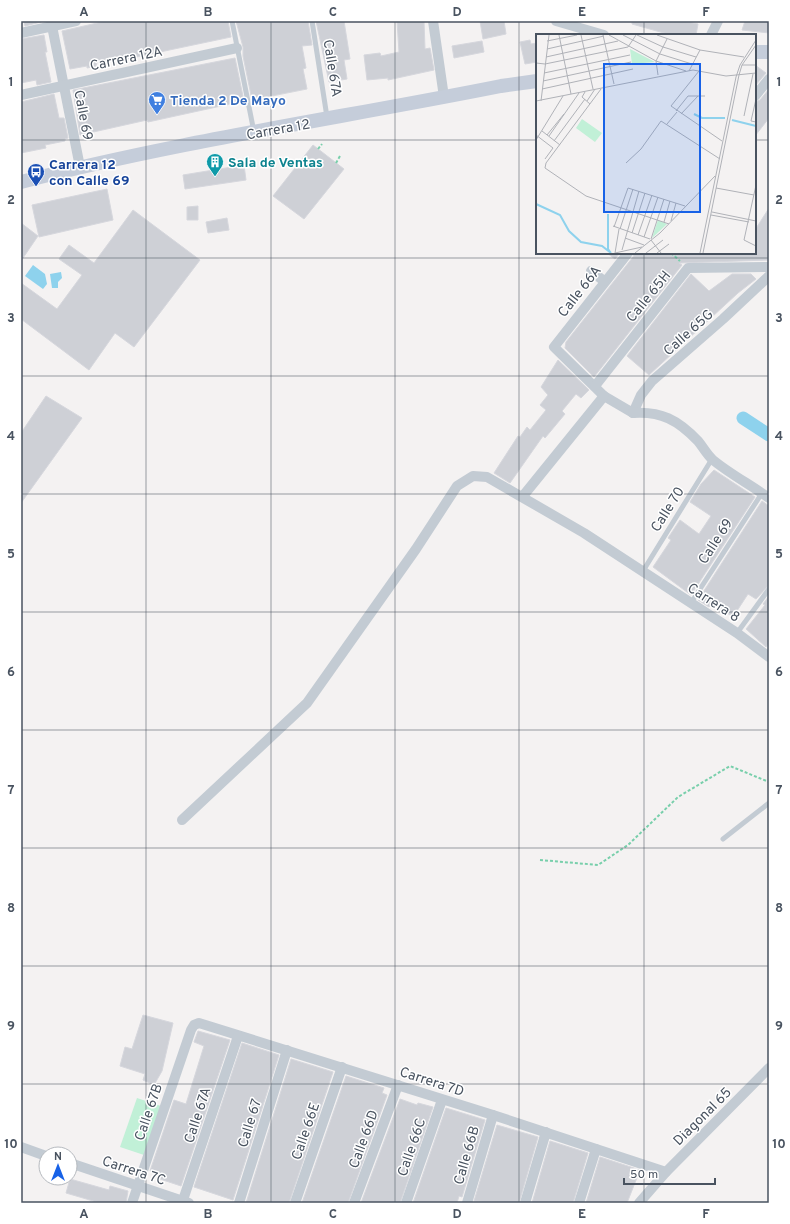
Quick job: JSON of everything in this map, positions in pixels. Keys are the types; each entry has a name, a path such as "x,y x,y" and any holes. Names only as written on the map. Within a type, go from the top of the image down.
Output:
{"main road":[{"path":"756,52 769,52"},
{"name":"Carrera 12","path":"21,182 80,167 501,86 536,81"}],"street":[{"path":"21,33 52,24 76,21"},
{"path":"433,21 444,97"},
{"path":"556,21 601,34"},
{"path":"712,34 718,21"},
{"name":"Calle 69","path":"52,24 80,167"},
{"name":"Carrera 12A","path":"21,95 237,48"},
{"path":"756,95 769,80"},
{"name":"Calle 66A","path":"594,386 554,347 604,281 627,254"},
{"name":"Calle 65H","path":"594,386 688,268 769,267"},
{"path":"591,271 604,281"},
{"name":"Calle 65G","path":"633,414 641,395 652,381 723,320 769,276"},
{"path":"594,386 604,396 633,414 650,412 665,416 680,425 698,441 712,459 766,496"},
{"path":"523,496 604,396"},
{"name":"Carrera 8","path":"182,820 307,703 407,562 457,486 473,476 487,477 523,496 643,571 737,633 769,657"},
{"name":"Carrera 7D","path":"191,1030 196,1023 202,1023 238,1036 342,1067 546,1132 666,1172"},
{"name":"Calle 67B","path":"132,1203 191,1030"},
{"name":"Calle 67A","path":"185,1202 238,1036"},
{"name":"Calle 67","path":"239,1203 287,1050"},
{"name":"Calle 66E","path":"295,1203 342,1067"},
{"name":"Diagonal 65","path":"639,1203 666,1172 769,1068"},
{"name":"Calle 66D","path":"354,1203 398,1085"},
{"name":"Calle 66C","path":"406,1203 442,1100"},
{"name":"Calle 66B","path":"467,1203 493,1115"},
{"path":"525,1203 546,1132"},
{"path":"21,1147 38,1153"},
{"path":"579,1203 596,1149"},
{"name":"Carrera 7C","path":"78,1166 185,1202"}],"lane":[{"path":"232,21 254,133"},
{"name":"Calle 67A","path":"312,21 327,120"},
{"name":"Calle 70","path":"643,571 712,459"},
{"name":"Calle 69","path":"691,604 766,496"},
{"path":"737,633 769,588"},
{"path":"723,839 769,803"}],"path":[{"path":"318,149 322,144"},
{"path":"336,163 340,156"},
{"path":"540,860 598,865 628,845 678,797 730,766 769,782"}],"green space":[{"path":"137,1098 161,1106 144,1155 120,1147"}],"water":[{"path":"33,265 45,274 47,284 43,289 25,276"},
{"path":"61,272 62,278 58,282 58,288 52,288 50,274"}],"building":[{"path":"24,21 41,21 41,22 25,26"},
{"path":"106,21 228,21 231,37 122,60 122,58 96,63 97,66 87,68 87,66 70,69 62,31"},
{"path":"236,21 308,21 312,45 302,46 306,68 303,69 307,89 252,100 243,56 243,47"},
{"path":"316,21 344,21 350,59 344,60 347,79 329,82"},
{"path":"397,21 424,21 425,49 430,48 434,70 388,80 388,78 367,80 364,55 380,53 381,56 399,52"},
{"path":"480,21 504,21 506,34 483,39"},
{"path":"632,21 682,21 698,24 696,34 667,34 632,24"},
{"path":"745,21 769,21 769,33 742,30"},
{"path":"44,35 47,52 45,52 51,82 37,85 36,80 21,83 21,39"},
{"path":"530,40 531,44 536,43 536,62 525,64 520,42"},
{"path":"482,41 484,52 454,58 452,46"},
{"path":"235,58 244,101 80,135 73,90"},
{"path":"756,66 766,73 756,85"},
{"path":"769,89 769,118 756,135 756,102 760,100"},
{"path":"54,94 59,118 64,118 68,138 65,139 65,141 45,145 46,148 21,153 21,102"},
{"path":"313,145 344,169 304,219 273,196"},
{"name":"Sala de Ventas","path":"244,165 246,180 185,189 183,175"},
{"path":"107,189 113,220 39,237 32,205"},
{"path":"198,206 198,220 187,220 187,207"},
{"path":"769,208 769,260 679,263 682,265 594,377 565,348 566,342 633,257 634,254 756,254 756,228"},
{"path":"133,210 200,260 134,347 115,333 89,370 21,319 21,283 57,309 82,275 59,259 69,245 94,263"},
{"path":"227,218 229,230 208,233 206,222"},
{"path":"21,223 38,236 21,261"},
{"path":"608,254 619,254 615,259"},
{"path":"691,274 709,291 732,274 751,274 756,279 738,293 649,375 627,356"},
{"path":"558,360 589,390 581,398 576,394 562,411 565,414 545,438 543,436 510,483 494,473 518,436 520,437 527,427 530,430 546,410 540,405 548,395 541,387"},
{"path":"46,396 82,418 21,503 21,433"},
{"path":"714,470 755,497 691,595 653,567 671,540 668,538 680,520 699,534 711,516 690,502 701,484"},
{"path":"762,501 769,506 769,585 756,599 748,594 733,617 712,603 709,607 698,600"},
{"path":"769,596 769,643 766,647 746,629 765,605 763,604"},
{"path":"143,1015 173,1023 162,1071 154,1085 143,1080 145,1074 120,1066 125,1047 132,1049"},
{"path":"198,1031 230,1040 181,1186 160,1179 161,1176 150,1171 174,1100 186,1104 204,1046 194,1042"},
{"path":"242,1043 279,1055 233,1200 194,1187"},
{"path":"291,1059 333,1072 289,1203 246,1203"},
{"path":"346,1076 384,1088 382,1093 387,1095 348,1203 302,1203"},
{"path":"400,1099 417,1105 418,1103 433,1107 400,1203 361,1203"},
{"path":"446,1108 485,1120 462,1197 459,1196 457,1203 413,1203"},
{"path":"497,1125 538,1137 519,1203 474,1201"},
{"path":"550,1141 588,1153 573,1203 532,1203"},
{"path":"600,1157 640,1170 627,1203 586,1203"},
{"path":"78,1181 109,1190 110,1186 128,1191 126,1203 100,1203 66,1193 68,1186 78,1186"}],"waterway":[{"path":"743,418 769,435"}],"place":[{"name":"Tienda 2 De Mayo","path":"157,115"},
{"name":"Sala de Ventas","path":"215,177"},
{"name":"Carrera 12 con Calle 69","path":"36,187"}]}
